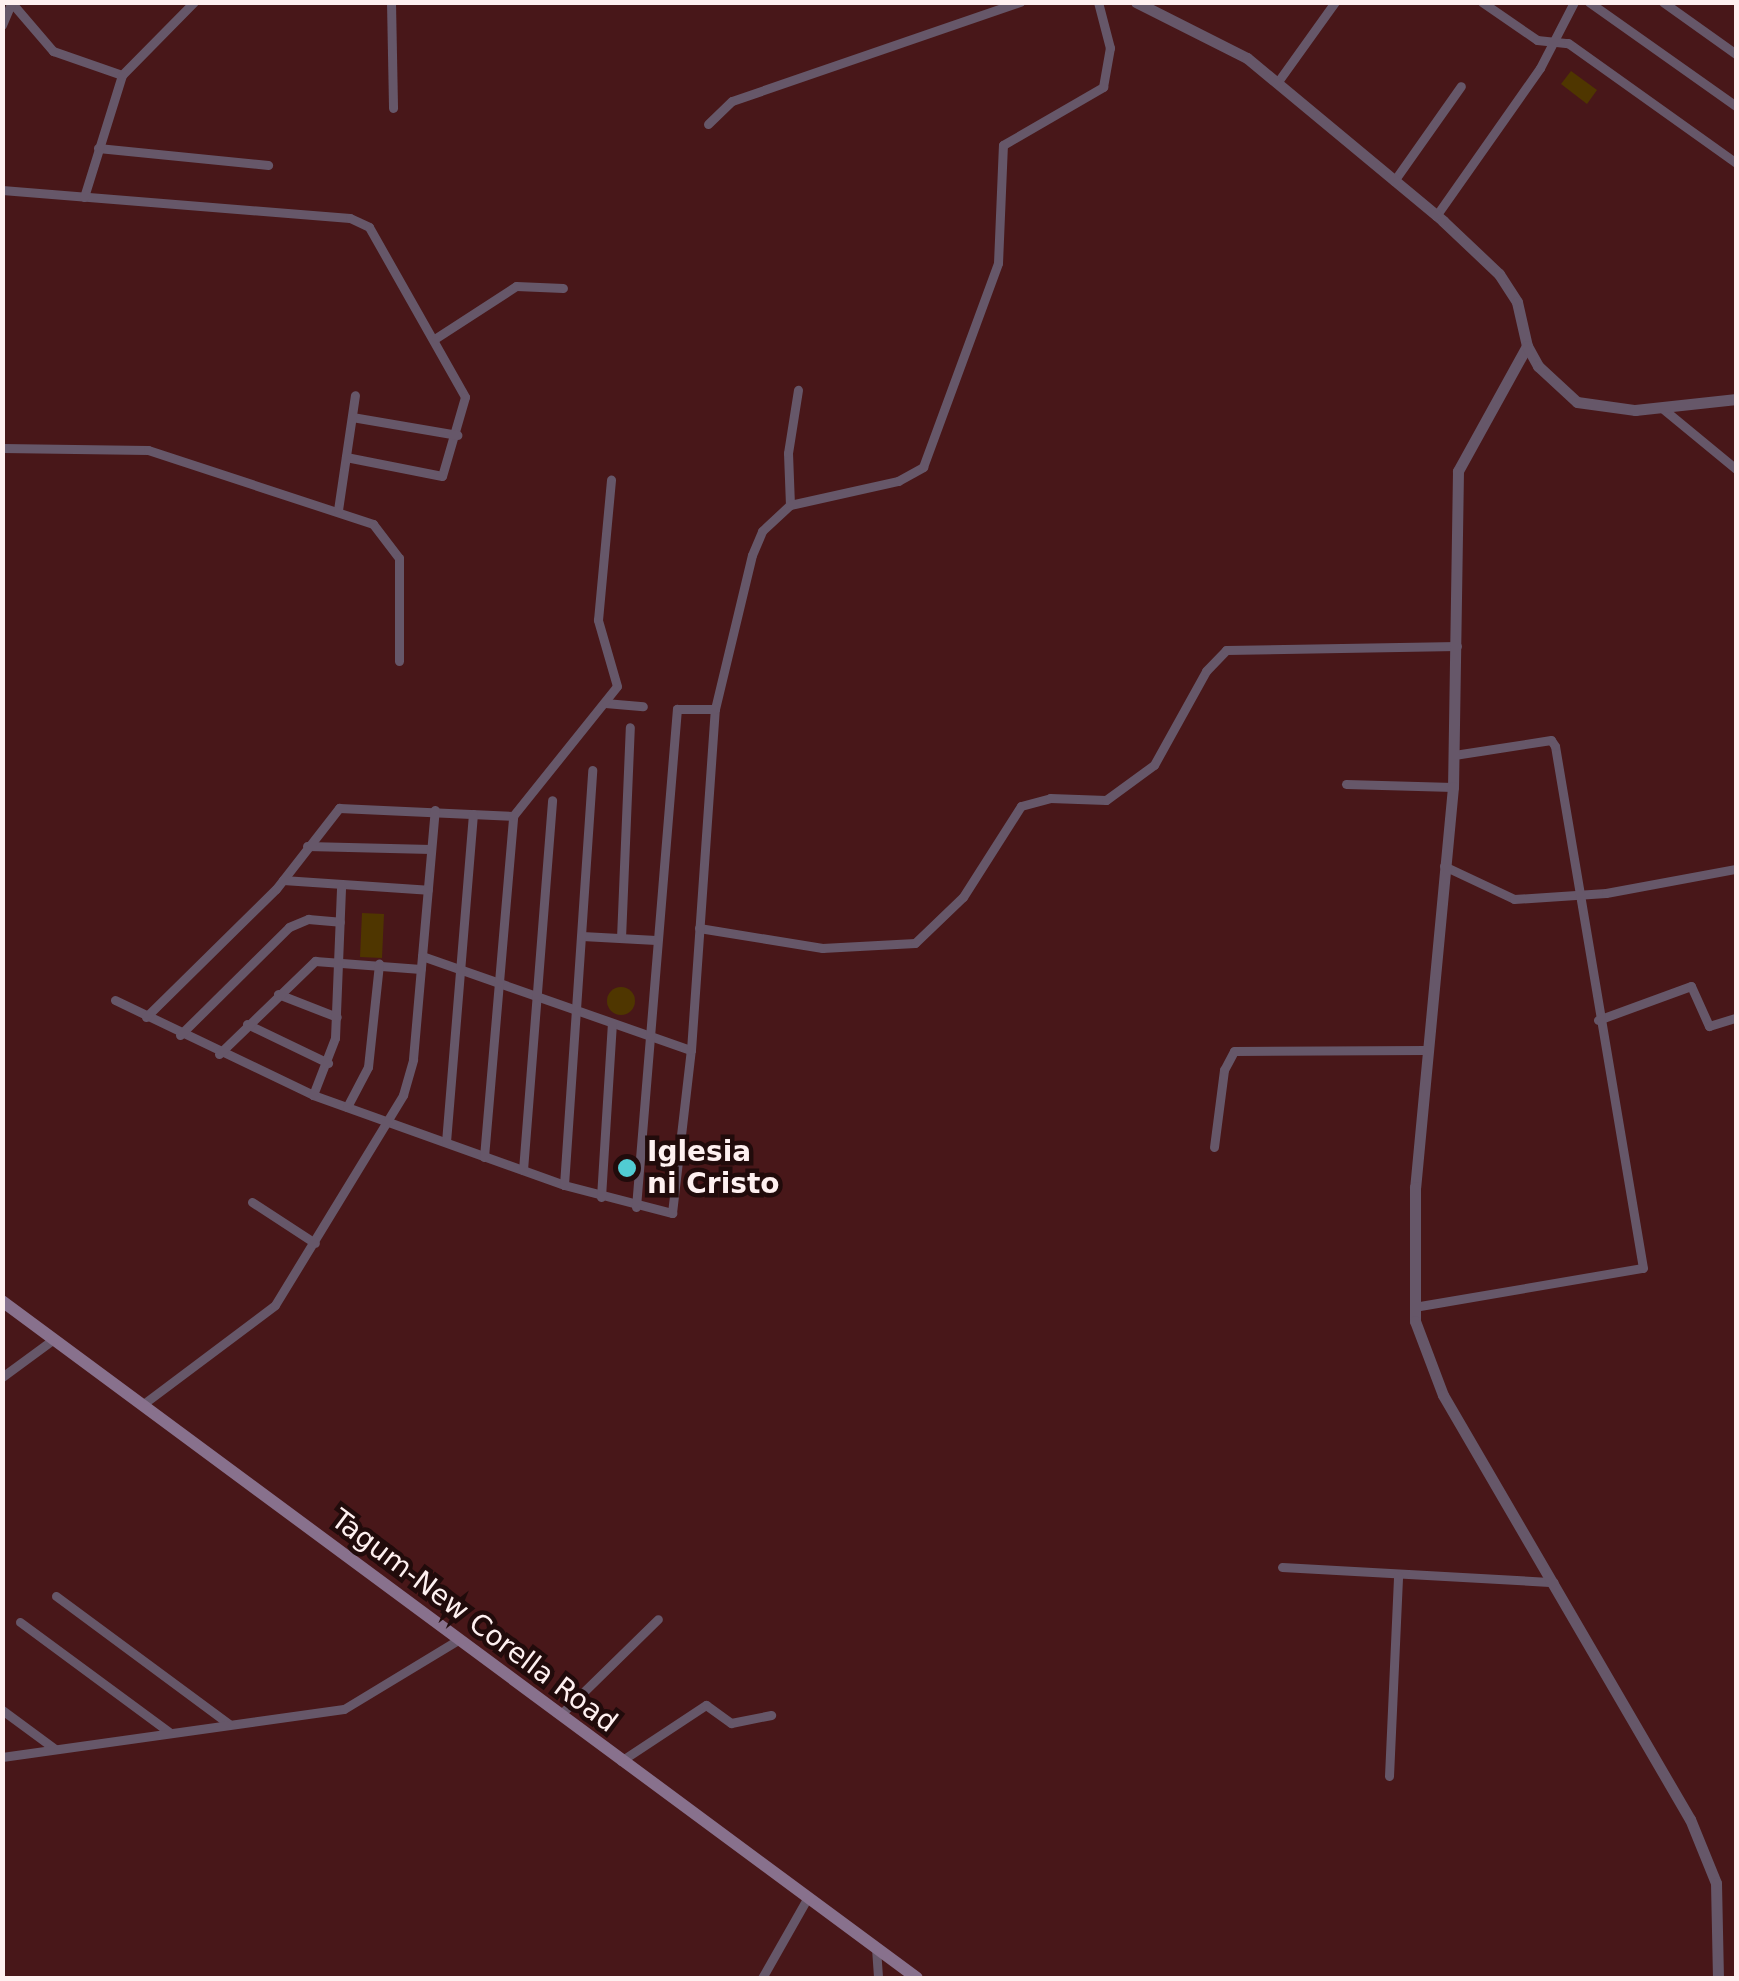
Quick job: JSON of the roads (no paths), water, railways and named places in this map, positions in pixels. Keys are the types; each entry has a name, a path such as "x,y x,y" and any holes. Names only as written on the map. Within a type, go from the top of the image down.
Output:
{"main road":[{"name":"Tagum-New Corella Road","path":"2,1301 918,1978"}],"street":[{"path":"84,197 122,74 194,2"},
{"path":"391,2 394,108"},
{"path":"708,124 732,101 1020,2"},
{"path":"115,1000 219,1054 313,1095 601,1197 662,1215 675,1210 692,1050 716,708 752,555 762,531 790,505 898,481 923,467 998,263 1003,145 1103,87 1110,48 1098,2"},
{"path":"1136,2 1211,35 1277,83 1436,216 1510,287 1527,346 1558,389 1577,402 1662,408 1736,398"},
{"path":"1277,83 1335,2"},
{"path":"1482,2 1537,40 1555,39 1736,162"},
{"path":"1436,216 1555,39 1574,2"},
{"path":"1590,2 1736,106"},
{"path":"1664,2 1736,54"},
{"path":"2,25 11,3 53,51 122,74"},
{"path":"1394,181 1461,86"},
{"path":"98,148 268,165"},
{"path":"2,190 361,221 464,386 457,435 442,476 346,457"},
{"path":"436,338 516,286 563,288"},
{"path":"1527,346 1458,471 1453,787 1426,1050 1411,1250 1414,1307 1419,1342 1443,1395 1554,1582 1704,1851 1718,1906 1718,1978"},
{"path":"790,505 788,452 798,390"},
{"path":"338,510 355,394"},
{"path":"1662,408 1736,469"},
{"path":"352,417 457,435"},
{"path":"2,448 148,450 338,510 384,532 399,558 398,661"},
{"path":"484,1157 512,816 617,686 598,620 610,480"},
{"path":"699,928 822,948 915,943 963,897 1021,806 1050,798 1106,800 1154,765 1206,671 1226,650 1457,646"},
{"path":"605,702 644,706"},
{"path":"636,1207 677,709 716,708"},
{"path":"621,938 630,727"},
{"path":"1414,1307 1642,1270 1598,1020 1582,894 1551,740 1454,755"},
{"path":"564,1185 592,770"},
{"path":"1346,784 1453,787"},
{"path":"523,1170 552,800"},
{"path":"146,1017 283,880 339,808 512,816"},
{"path":"142,1405 268,1314 388,1122 410,1077 435,810"},
{"path":"446,1142 473,814"},
{"path":"307,846 431,849"},
{"path":"1444,866 1504,898 1582,894 1736,868"},
{"path":"283,880 428,890"},
{"path":"313,1095 328,1063 337,1018 342,886"},
{"path":"180,1035 288,927 308,919 340,922"},
{"path":"582,936 656,940"},
{"path":"422,956 692,1050"},
{"path":"219,1054 310,963 340,961 420,969"},
{"path":"346,1107 368,1067 379,964"},
{"path":"1598,1020 1690,986 1709,1026 1736,1018"},
{"path":"278,994 337,1018"},
{"path":"601,1197 612,1022"},
{"path":"248,1024 328,1063"},
{"path":"1214,1147 1224,1070 1234,1052 1426,1050"},
{"path":"252,1202 315,1243"},
{"path":"2,1377 54,1339"},
{"path":"1282,1568 1554,1582"},
{"path":"1389,1776 1398,1575"},
{"path":"56,1596 229,1724"},
{"path":"560,1716 658,1619"},
{"path":"20,1622 169,1732"},
{"path":"2,1757 352,1706 458,1640"},
{"path":"620,1761 706,1705 716,1706 731,1723 771,1715"},
{"path":"2,1710 55,1749"},
{"path":"762,1978 808,1897"},
{"path":"876,1948 878,1978"}],"place":[{"name":"Iglesia ni Cristo","path":"627,1168"}]}
